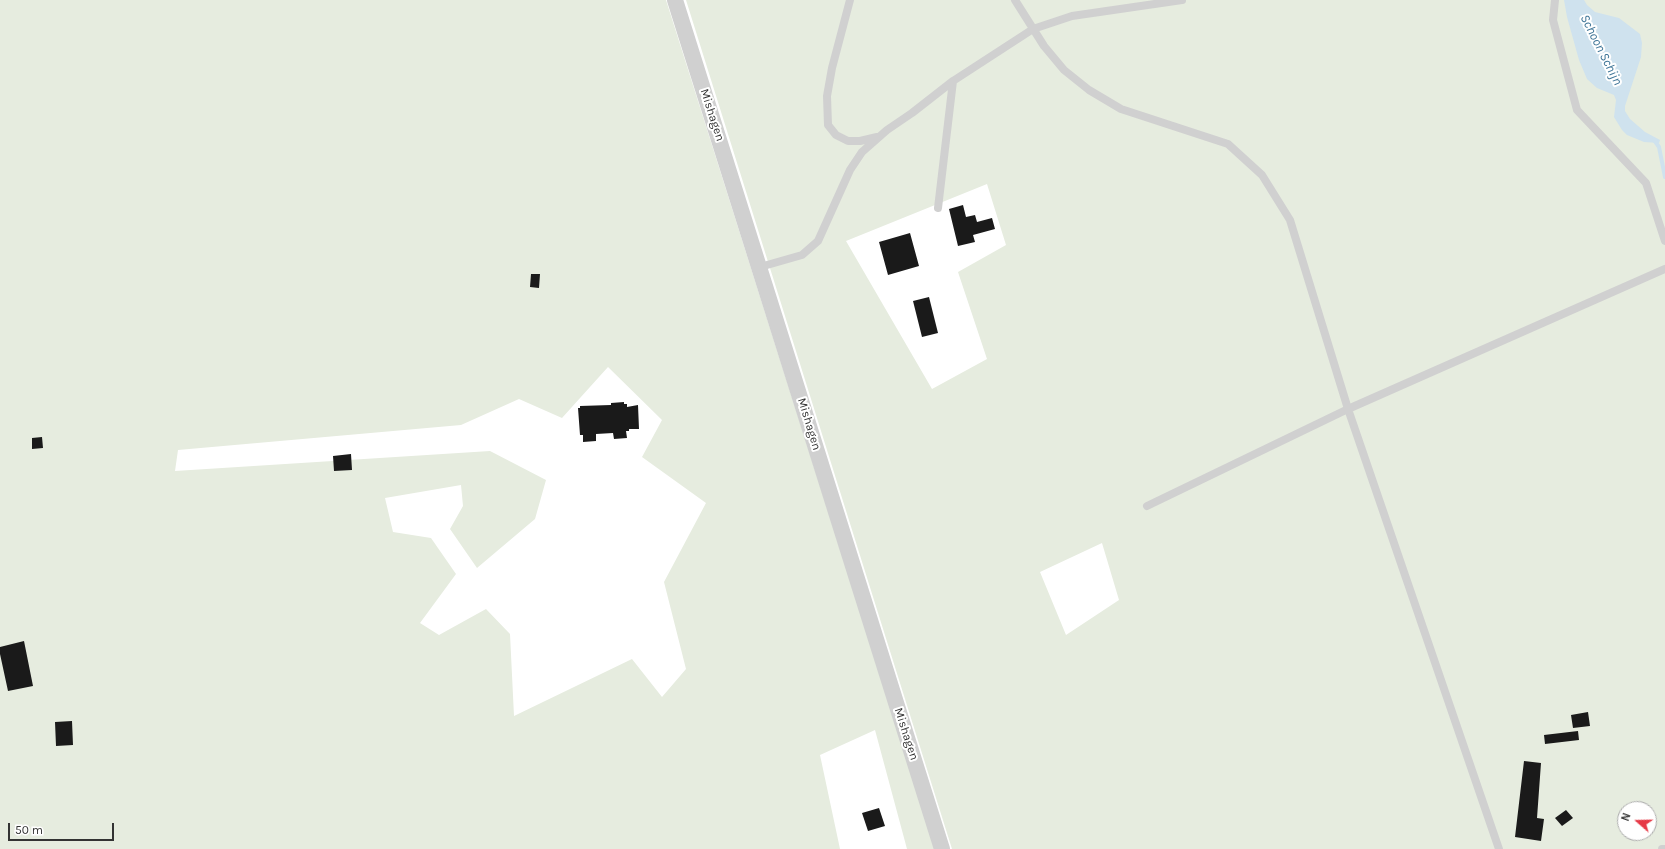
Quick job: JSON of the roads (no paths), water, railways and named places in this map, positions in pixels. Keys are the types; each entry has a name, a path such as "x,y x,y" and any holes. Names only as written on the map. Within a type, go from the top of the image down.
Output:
{"street":[{"name":"Mishagen","path":"675,0 942,849"}],"lane":[{"path":"850,0 832,68 827,96 828,125 836,135 848,141 860,141 878,137"},
{"path":"1015,0 1044,46 1064,70 1089,90 1121,109 1228,144 1262,175 1290,220 1348,409 1499,849"},
{"path":"760,267 802,255 818,242 850,170 862,152 878,137 953,81 1033,29 1072,16 1182,0"},
{"path":"1555,0 1553,20 1577,110 1646,183 1665,241"},
{"path":"938,208 953,81"},
{"path":"1148,506 1348,409 1665,269"}],"water":[{"path":"1564,0 1584,0 1595,12 1619,18 1640,34 1642,43 1641,57 1625,106 1625,111 1630,119 1645,132 1660,140 1659,143 1644,142 1627,135 1614,117 1616,100 1614,95 1597,88 1587,79 1579,60 1567,17"}],"waterway":[{"name":"Schoon Schijn","path":"1654,140 1659,147 1665,177"}]}
